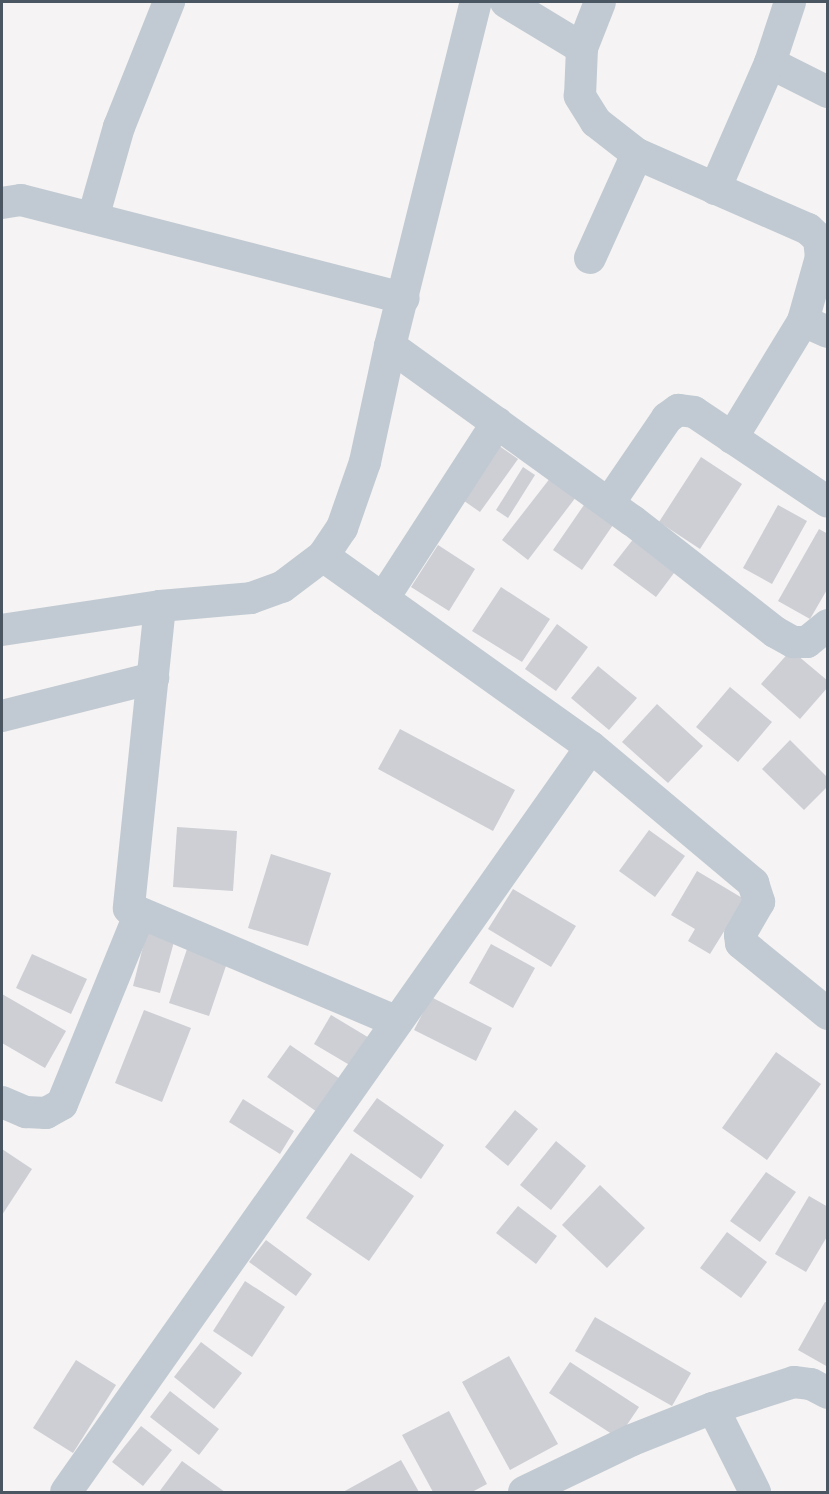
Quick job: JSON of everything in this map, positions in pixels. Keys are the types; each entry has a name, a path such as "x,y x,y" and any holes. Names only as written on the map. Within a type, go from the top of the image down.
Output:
{"street":[{"path":"93,218 119,127 169,2"},
{"path":"2,630 160,606 251,598 282,587 323,556 354,501 390,346 404,298 476,2"},
{"path":"506,2 582,48"},
{"path":"600,2 582,48 580,96 584,108 636,154 808,229 819,239 821,257 815,326 732,438"},
{"path":"716,189 770,63 790,2"},
{"path":"770,63 828,92"},
{"path":"590,258 636,154"},
{"path":"2,203 21,200 404,298"},
{"path":"390,346 609,503 793,642 807,642 828,625"},
{"path":"609,503 667,418 678,410 694,412 828,502"},
{"path":"383,599 497,423"},
{"path":"323,556 591,747 753,883 759,902 740,935 741,943 828,1014"},
{"path":"160,606 129,908 398,1022"},
{"path":"2,716 153,678"},
{"path":"66,1492 591,747"},
{"path":"2,1102 26,1112 46,1113 62,1104 140,913"},
{"path":"524,1492 632,1440 713,1408 794,1382 811,1384 828,1393"},
{"path":"713,1408 755,1492"}],"building":[{"path":"495,443 518,459 480,512 457,496"},
{"path":"701,457 742,484 700,549 659,522"},
{"path":"523,467 535,475 508,518 496,510"},
{"path":"551,477 576,497 528,560 502,540"},
{"path":"586,502 615,522 582,570 553,550"},
{"path":"778,505 807,521 772,584 743,568"},
{"path":"819,529 828,534 828,588 810,619 778,601"},
{"path":"638,533 680,565 656,597 613,565"},
{"path":"438,545 475,569 449,611 411,587"},
{"path":"501,587 550,619 522,662 472,631"},
{"path":"557,624 588,647 556,691 525,669"},
{"path":"791,650 828,681 828,687 800,719 761,684"},
{"path":"598,666 637,698 609,730 571,698"},
{"path":"730,687 772,722 738,762 696,727"},
{"path":"657,704 703,746 668,783 622,742"},
{"path":"400,729 515,790 493,831 378,769"},
{"path":"790,740 828,778 828,786 804,810 762,769"},
{"path":"177,827 237,831 233,891 173,887"},
{"path":"649,830 685,856 655,897 619,871"},
{"path":"271,854 331,873 308,946 248,928"},
{"path":"697,871 744,899 710,954 688,941 695,929 671,915"},
{"path":"513,889 576,926 551,967 488,929"},
{"path":"147,931 175,938 160,993 133,986"},
{"path":"190,940 230,954 209,1016 169,1003"},
{"path":"491,944 535,968 513,1008 469,983"},
{"path":"32,954 87,979 71,1014 16,988"},
{"path":"2,994 66,1031 45,1068 2,1043"},
{"path":"431,997 492,1028 476,1061 414,1030"},
{"path":"144,1010 191,1028 162,1102 115,1083"},
{"path":"331,1015 371,1039 353,1067 314,1044"},
{"path":"290,1045 343,1081 320,1114 267,1077"},
{"path":"776,1052 821,1084 767,1160 722,1128"},
{"path":"377,1098 444,1145 421,1179 353,1131"},
{"path":"243,1099 294,1131 280,1154 229,1122"},
{"path":"515,1110 538,1129 508,1166 485,1147"},
{"path":"556,1141 586,1166 551,1210 520,1185"},
{"path":"2,1149 32,1169 2,1215"},
{"path":"351,1153 414,1196 369,1261 306,1218"},
{"path":"766,1172 796,1192 760,1242 730,1221"},
{"path":"600,1185 645,1228 607,1268 562,1225"},
{"path":"809,1196 828,1207 828,1235 806,1272 775,1254"},
{"path":"518,1206 557,1236 536,1264 496,1233"},
{"path":"727,1232 767,1262 741,1298 700,1268"},
{"path":"266,1240 312,1274 296,1296 249,1262"},
{"path":"245,1281 285,1307 252,1357 213,1331"},
{"path":"825,1302 828,1303 828,1367 798,1350"},
{"path":"595,1317 691,1373 672,1406 575,1351"},
{"path":"201,1342 242,1373 214,1409 174,1377"},
{"path":"509,1356 558,1444 510,1470 462,1382"},
{"path":"76,1360 116,1385 73,1453 33,1428"},
{"path":"570,1362 639,1407 618,1438 549,1393"},
{"path":"170,1391 219,1429 199,1455 150,1417"},
{"path":"449,1411 487,1484 472,1492 433,1492 402,1435"},
{"path":"141,1426 172,1450 143,1486 112,1462"},
{"path":"401,1460 419,1492 343,1492"},
{"path":"182,1461 225,1492 159,1492"}]}
